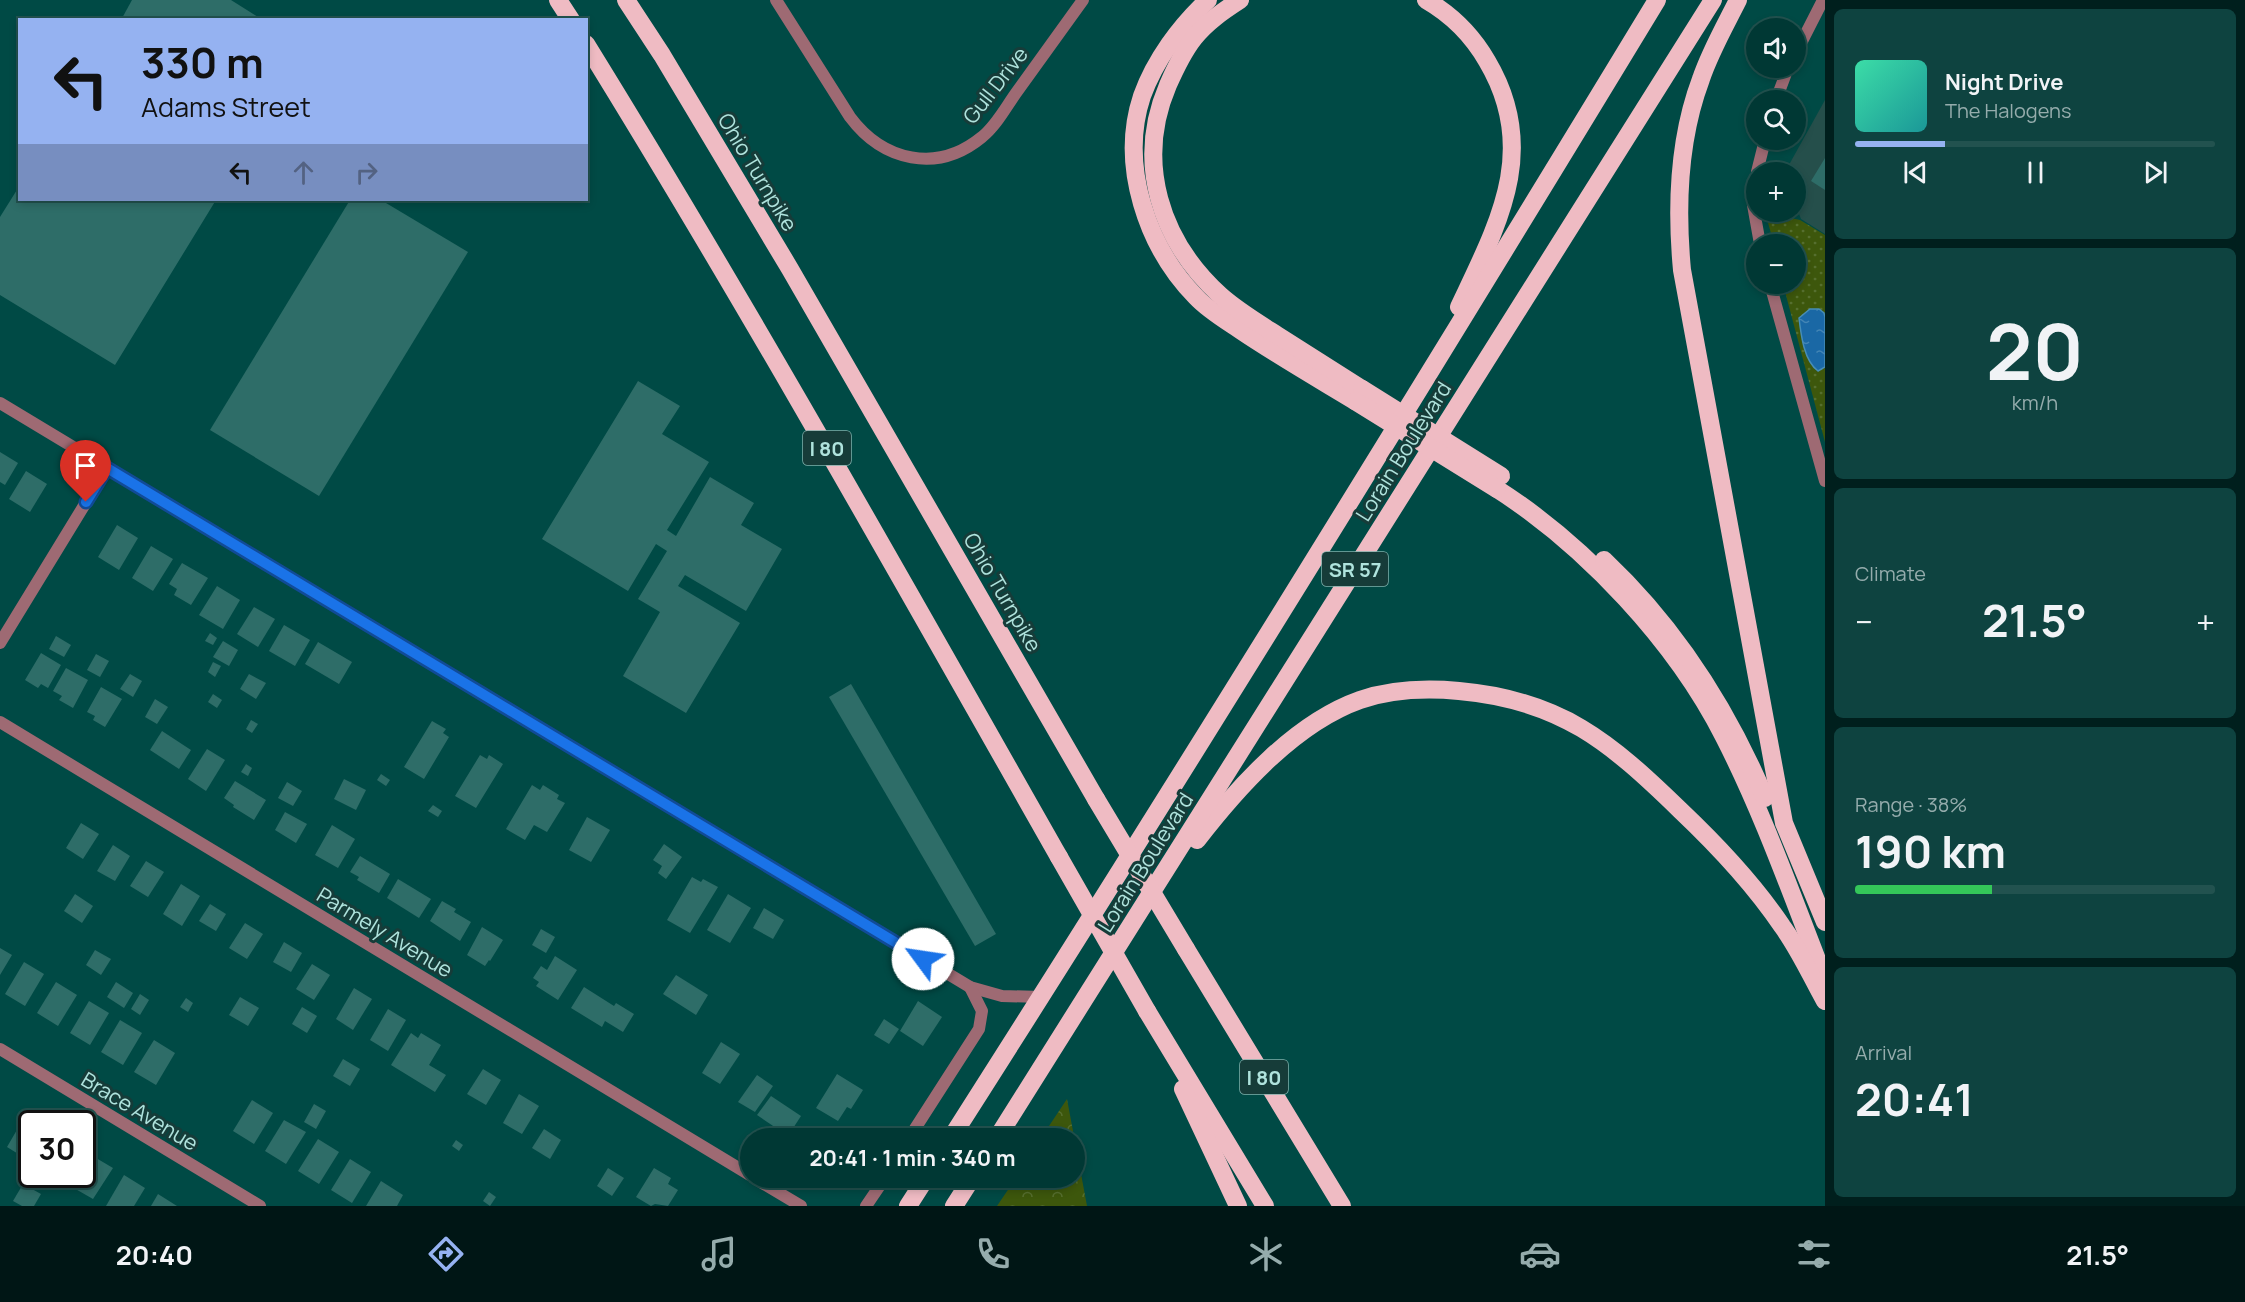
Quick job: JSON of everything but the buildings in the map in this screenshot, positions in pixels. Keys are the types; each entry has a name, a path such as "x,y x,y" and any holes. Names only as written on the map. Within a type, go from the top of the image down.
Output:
{"highway":[{"path":"558,0 570,18"},
{"name":"Ohio Turnpike","path":"626,0 662,55 790,269 1096,799 1342,1206"},
{"path":"1208,0 1190,16 1172,40 1143,94 1138,110 1134,132 1134,159 1148,221 1171,267 1184,285 1207,307 1255,340 1359,395"},
{"path":"1240,0 1215,17 1194,38 1176,65 1160,102 1154,135 1154,176 1160,205 1184,254 1222,297 1359,395 1499,482 1549,510 1625,580 1660,618 1698,670 1749,760 1770,809 1784,823"},
{"path":"1409,408 1494,230 1505,200 1513,149 1511,124 1504,94 1493,70 1464,28 1440,8 1426,0"},
{"name":"Lorain Boulevard","path":"957,1128 1409,408 1657,0"},
{"name":"Lorain Boulevard","path":"1003,1128 1138,918 1713,0"},
{"path":"1738,0 1700,79 1686,132 1678,195 1682,270 1784,823 1825,922"},
{"name":"I 80","path":"588,47 648,144 824,442 1147,1011 1265,1206"},
{"path":"1499,482 1584,556 1609,581 1665,646 1692,684 1723,736 1754,800 1825,980"},
{"path":"1138,918 1213,820 1250,778 1310,726 1358,701 1390,692 1438,689 1489,693 1536,705 1560,716 1610,747 1645,776 1723,851 1756,891 1784,928 1825,1001"},
{"path":"1147,1011 1238,1206"},
{"path":"908,1206 920,1188"},
{"path":"954,1206 966,1188"}],"street":[{"name":"Gull Drive","path":"776,0 861,133 875,144 894,153 925,159 948,155 983,137 1083,0"},
{"path":"1806,33 1823,0"},
{"path":"1773,294 1825,481"},
{"path":"0,403 969,987 1002,996 1041,997"},
{"path":"0,643 107,468"},
{"name":"Parmely Avenue","path":"0,722 740,1169"},
{"path":"915,1128 979,1029 982,1011 969,987"},
{"name":"Brace Avenue","path":"0,1049 260,1206"},
{"path":"771,1188 801,1206"},
{"path":"866,1206 878,1188"}],"shaded area":[{"path":"1825,100 1825,234 1806,222 1806,162 1791,162 1797,150 1806,150 1806,134"}],"green space":[{"path":"1768,222 1803,222 1825,235 1825,442 1786,294 1806,294 1806,234 1771,234"},
{"path":"1067,1099 1072,1128 1048,1128"},
{"path":"1009,1188 1084,1188 1087,1206 997,1206"}],"water":[{"path":"1810,309 1819,309 1825,317 1825,367 1818,371 1806,354 1799,318"}],"route":[{"path":"86,502 107,468 923,959"}]}
